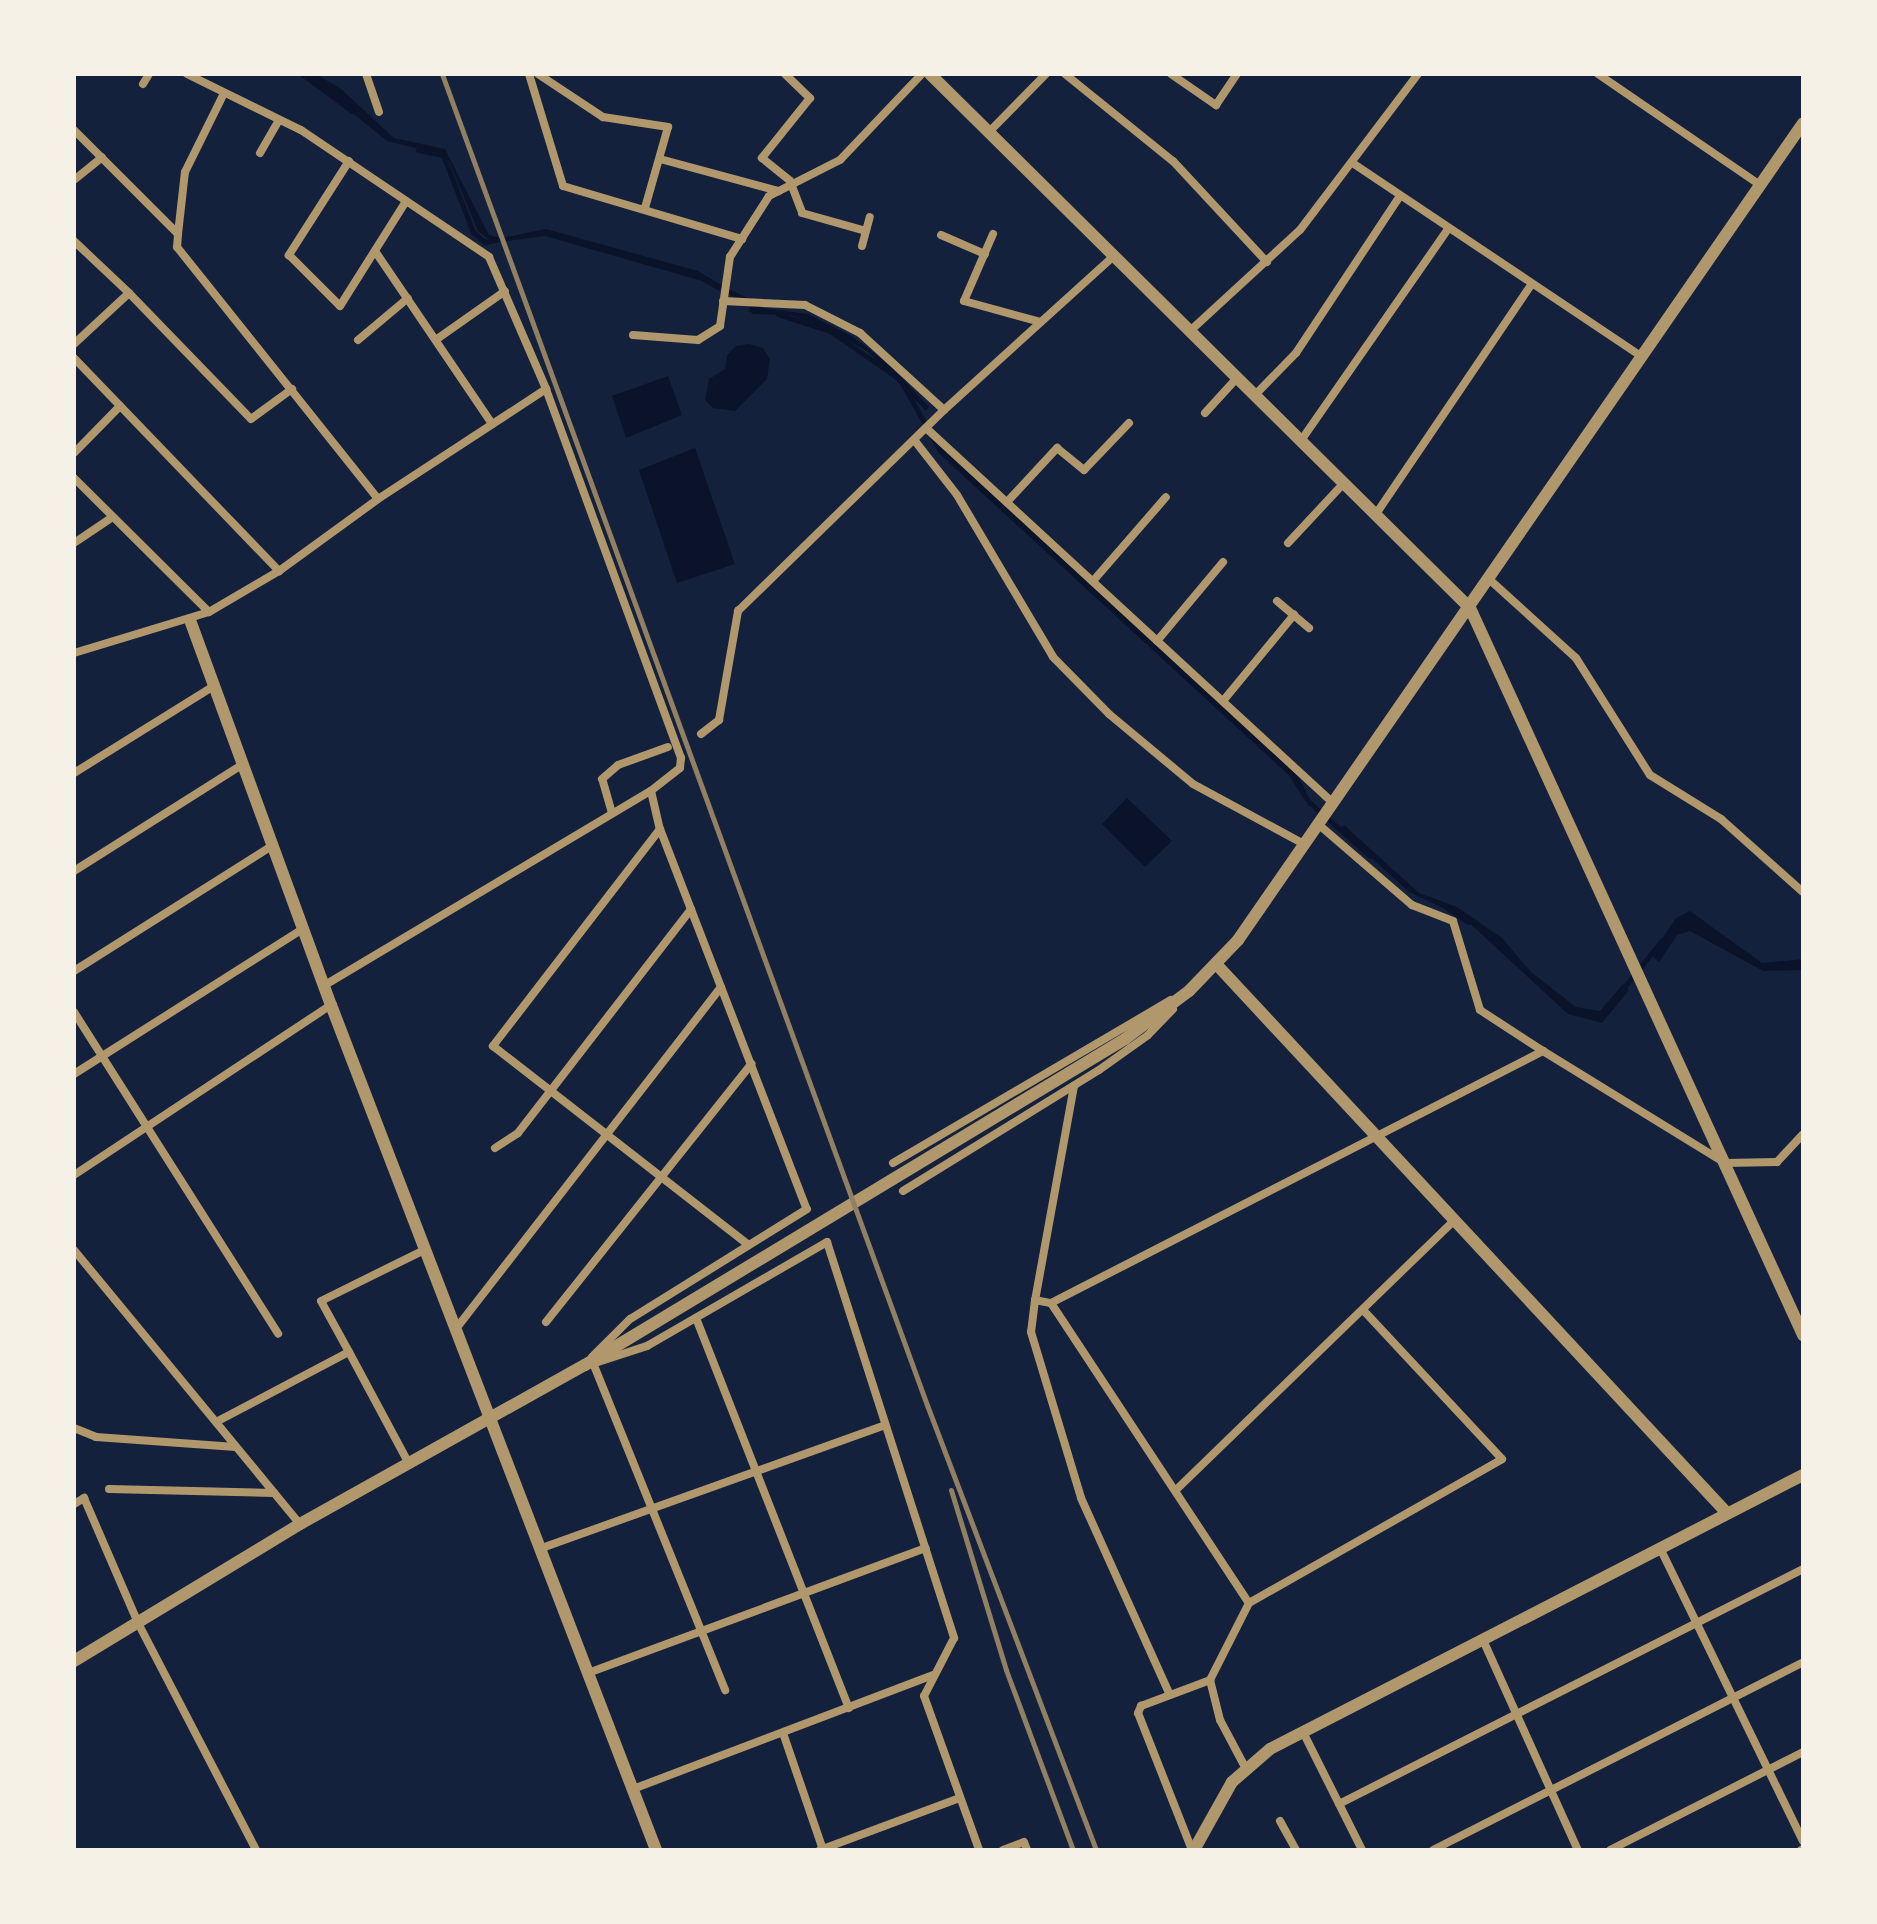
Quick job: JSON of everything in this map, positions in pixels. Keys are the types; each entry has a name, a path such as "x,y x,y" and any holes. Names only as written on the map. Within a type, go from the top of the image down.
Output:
{"street":[{"path":"143,84 149,74"},
{"path":"187,74 223,95 279,120 349,161 489,257 546,389 681,758 680,768 651,791 325,985"},
{"path":"366,74 379,112"},
{"path":"529,74 563,186 742,239"},
{"path":"538,74 603,117 668,127 645,208"},
{"path":"785,74 810,98 762,158 790,181 802,213 866,231"},
{"path":"633,335 698,340 720,326 730,257 762,204 790,181 840,160 922,74"},
{"path":"930,74 1470,608 1803,1335"},
{"path":"988,133 1046,74"},
{"path":"1065,74 1173,161 1267,262"},
{"path":"1175,75 1216,105 1237,74"},
{"path":"1190,331 1267,262 1354,164 1418,74"},
{"path":"1598,74 1760,185"},
{"path":"223,95 185,172 177,247 378,499"},
{"path":"260,153 279,120"},
{"path":"903,1191 1074,1086 1148,1035 1217,965 1490,580 1803,123"},
{"path":"74,130 178,234"},
{"path":"74,180 102,157"},
{"path":"660,159 779,191"},
{"path":"349,161 289,255 340,306 406,201"},
{"path":"1354,164 1642,357"},
{"path":"1255,395 1296,353 1400,196"},
{"path":"862,246 870,217"},
{"path":"1300,442 1448,229"},
{"path":"993,234 964,301 1040,322"},
{"path":"941,235 985,254"},
{"path":"74,241 251,419 292,389"},
{"path":"375,251 492,424"},
{"path":"701,734 719,720 738,611 944,410 1113,257"},
{"path":"1376,514 1531,285"},
{"path":"437,339 505,291"},
{"path":"74,344 129,293"},
{"path":"358,340 408,298"},
{"path":"723,301 805,305 860,333 944,410"},
{"path":"74,358 279,571"},
{"path":"1205,413 1237,378"},
{"path":"74,653 209,612 279,571 378,499 546,389"},
{"path":"74,453 120,406"},
{"path":"1007,502 1057,448 1084,470 1129,423"},
{"path":"926,428 1332,802"},
{"path":"915,441 957,495 1053,657 1109,714 1193,784 1304,844"},
{"path":"74,478 209,612"},
{"path":"1288,543 1344,483"},
{"path":"1093,581 1166,497"},
{"path":"74,543 111,518"},
{"path":"1157,641 1223,562"},
{"path":"1490,580 1576,658 1650,775 1721,819 1803,892"},
{"path":"1277,601 1309,628"},
{"path":"1223,701 1294,615"},
{"path":"190,620 331,1005 656,1850"},
{"path":"74,773 214,686"},
{"path":"612,813 602,779 618,765 668,747"},
{"path":"74,871 243,764"},
{"path":"589,1364 630,1319 807,1209 660,829 651,791"},
{"path":"1318,824 1412,905 1453,921 1480,1010 1543,1051 1725,1163 1777,1162 1803,1134"},
{"path":"660,829 493,1046 749,1245"},
{"path":"74,971 273,845"},
{"path":"495,1148 518,1133 691,909"},
{"path":"74,1074 304,928"},
{"path":"1217,965 1727,1513"},
{"path":"455,1330 721,987"},
{"path":"74,1661 300,1524 589,1364 1159,1015 1189,991"},
{"path":"893,1163 1134,1017 1189,991"},
{"path":"74,1175 331,1005"},
{"path":"74,1012 278,1334"},
{"path":"1035,1300 1051,1303 1543,1051"},
{"path":"546,1322 751,1064"},
{"path":"1074,1086 1031,1332 1081,1498 1170,1695"},
{"path":"1177,1489 1454,1221"},
{"path":"589,1364 647,1346 827,1242 954,1638 924,1696 979,1850"},
{"path":"74,1250 300,1524"},
{"path":"409,1464 321,1301 424,1250"},
{"path":"1051,1303 1177,1489 1249,1603"},
{"path":"1245,1767 1220,1720 1210,1680 1249,1603 1502,1459 1363,1310"},
{"path":"696,1318 849,1708"},
{"path":"216,1422 349,1352"},
{"path":"589,1364 725,1690"},
{"path":"539,1549 886,1425"},
{"path":"74,1428 96,1437 236,1447"},
{"path":"1193,1850 1245,1767 1303,1732 1803,1475"},
{"path":"109,1489 274,1493"},
{"path":"74,1504 84,1498 138,1623 256,1850"},
{"path":"588,1673 926,1548"},
{"path":"1660,1548 1803,1841"},
{"path":"1339,1804 1518,1717 1803,1569"},
{"path":"1483,1640 1578,1850"},
{"path":"1433,1850 1803,1662"},
{"path":"633,1789 933,1675"},
{"path":"1193,1850 1138,1713 1141,1706 1210,1680"},
{"path":"1303,1732 1362,1850"},
{"path":"783,1733 822,1850 960,1798"},
{"path":"1610,1850 1803,1752"},
{"path":"1280,1821 1296,1850"},
{"path":"1003,1850 1024,1842 1027,1850"}],"water":[{"path":"304,74 316,74 341,89 394,138 445,149 489,235 502,238 546,229 698,271 723,286 719,291 702,281 545,236 493,243 478,231 449,161 437,153 387,141"},
{"path":"752,306 808,314 852,336 891,366 929,407 926,411 868,352 829,330 791,315 753,314 748,310"},
{"path":"749,344 763,348 770,359 767,379 735,411 713,408 705,400 709,379 725,369 727,355 736,346"},
{"path":"668,376 682,415 626,438 612,396"},
{"path":"945,446 1298,775 1311,803 1295,777 939,449"},
{"path":"695,448 735,564 677,583 639,470"},
{"path":"1127,798 1172,841 1145,867 1102,824"},
{"path":"1344,825 1419,893 1457,907 1502,938 1531,972 1576,1007 1600,1011 1623,984 1629,990 1602,1023 1568,1014 1464,918 1409,892 1340,829"},
{"path":"1690,911 1762,963 1803,959 1803,970 1763,971 1690,931 1677,935 1659,962 1651,955 1676,918"}],"waterway":[{"path":"302,74 352,111"},
{"path":"418,150 443,155 473,232 485,242 495,240"},
{"path":"724,289 747,300"},
{"path":"778,314 830,331 895,376"},
{"path":"902,383 940,451 1290,773 1309,802 1370,856"},
{"path":"1447,908 1468,922"},
{"path":"1621,991 1662,940"}],"railway":[{"path":"442,74 927,1405 1096,1850"},
{"path":"951,1490 1006,1670 1073,1850"}]}
